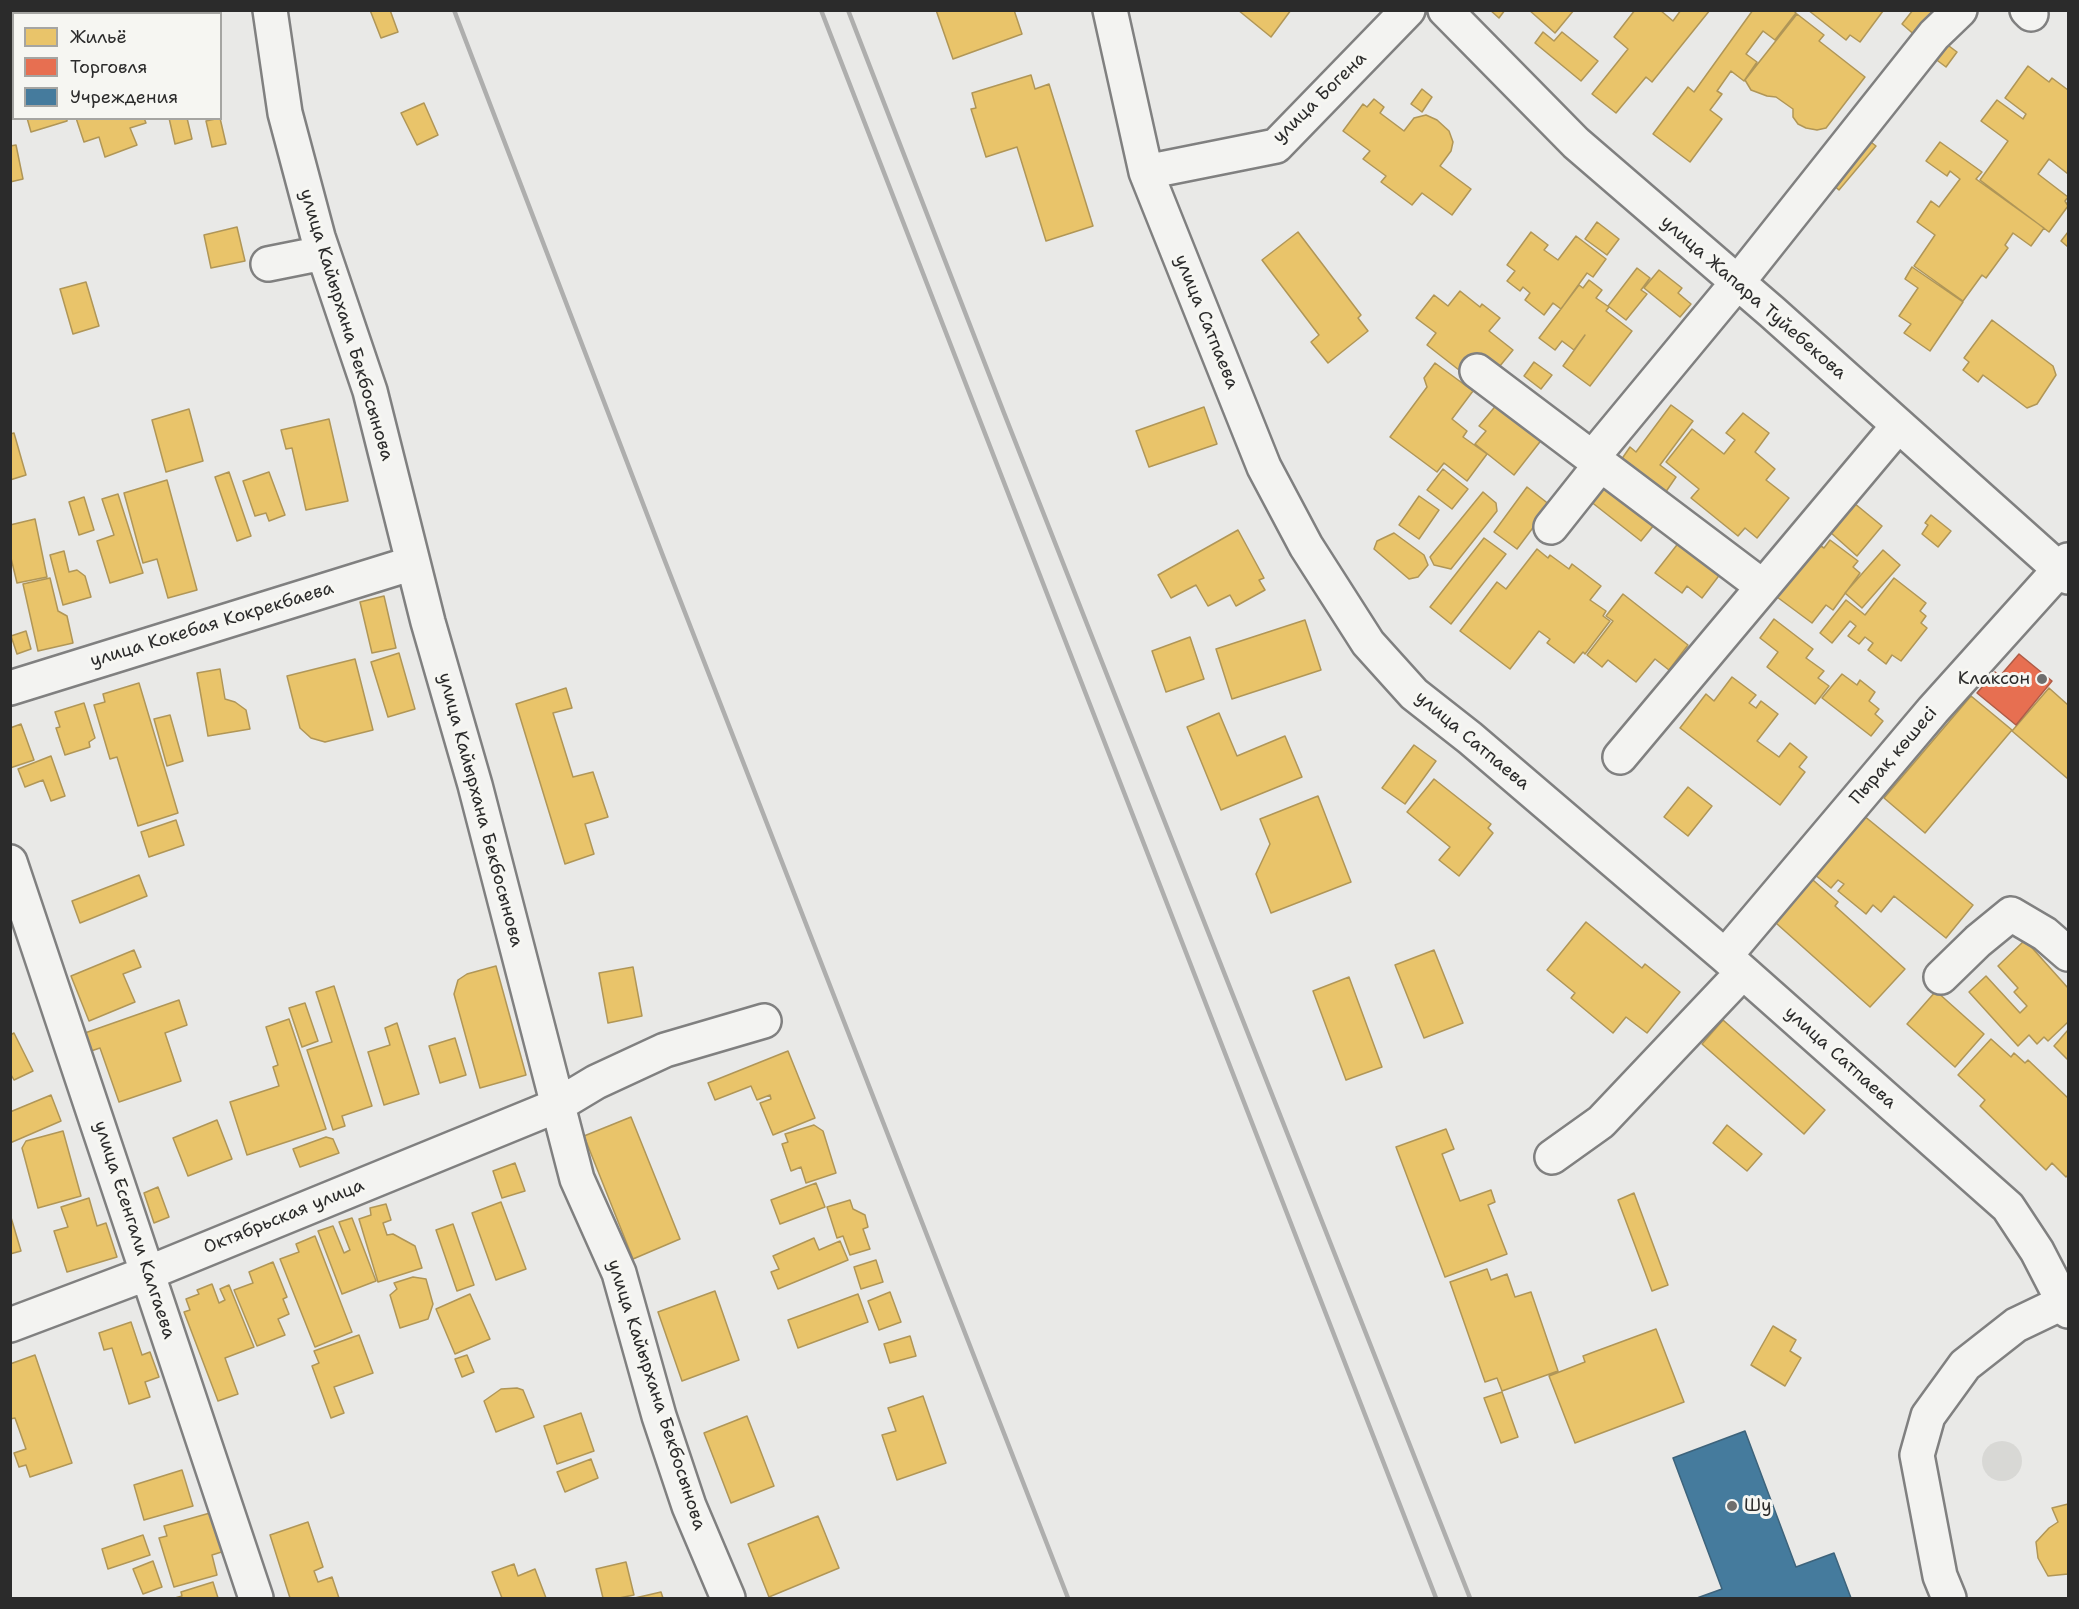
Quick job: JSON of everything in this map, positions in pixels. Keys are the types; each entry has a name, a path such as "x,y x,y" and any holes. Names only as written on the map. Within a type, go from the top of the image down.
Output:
{"street":[{"name":"улица Кайырхана Бекбосынова","path":"270,10 285,113 323,253 370,391 428,622 475,785 556,1106 577,1179 619,1273 659,1416 689,1506 728,1599"},
{"name":"улица Сатпаева","path":"1110,10 1146,172 1264,467 1306,546 1368,643 1413,694 1470,738 1734,964 2008,1207 2067,1302"},
{"name":"улица Богена","path":"1146,172 1276,146 1408,10"},
{"name":"улица Жапара Туйебекова","path":"1445,10 1576,143 1898,426 2066,569"},
{"path":"1551,527 1596,461 1934,35 1960,10"},
{"path":"268,264 323,253"},
{"path":"1477,371 1762,586"},
{"path":"1620,757 1898,426"},
{"name":"улица Кокебая Кокрекбаева","path":"10,688 413,563"},
{"name":"Пырақ көшесі","path":"1552,1157 1601,1122 1734,964 1933,710 2066,569"},
{"name":"улица Есенгали Калгаева","path":"10,862 256,1599"},
{"path":"1941,977 1978,941 2011,914 2045,934 2068,954"},
{"name":"Октябрьская улица","path":"10,1325 148,1273 556,1106 596,1082 665,1050 764,1021"},
{"path":"1949,1599 1940,1576 1917,1455 1928,1416 1965,1365 2016,1325 2067,1302"}],"shaded area":[{"path":"2002,1441 2016,1447 2022,1461 2016,1475 2002,1481 1988,1475 1982,1461 1988,1447"}],"building: Жильё":[{"path":"10,10 24,10 12,12 12,24 10,25"},
{"path":"370,10 390,10 398,32 381,38"},
{"path":"936,10 1014,10 1022,34 953,59"},
{"path":"1238,10 1291,10 1271,37"},
{"path":"1490,10 1505,10 1499,18"},
{"path":"1529,10 1574,10 1555,33"},
{"path":"1635,10 1660,10 1673,21 1681,10 1710,10 1652,82 1646,77 1616,113 1592,94 1628,49 1614,37"},
{"path":"1753,10 1793,10 1796,13 1775,40 1763,31 1746,54 1757,62 1744,81 1731,71 1717,91 1722,94 1710,110 1722,119 1690,162 1653,134 1688,87 1694,92"},
{"path":"1808,10 1883,11 1860,42 1850,35 1846,40"},
{"path":"1913,10 1939,10 1917,37 1902,24"},
{"path":"1797,14 1824,35 1819,41 1865,77 1826,128 1817,130 1798,124 1793,117 1793,109 1776,97 1751,90 1745,80"},
{"path":"1543,32 1554,41 1562,32 1598,61 1581,81 1535,43"},
{"path":"1941,40 1957,52 1946,67 1930,55"},
{"path":"2028,66 2049,82 2052,78 2068,90 2068,174 2049,159 2038,174 2068,197 2065,201 2068,206 2049,232 1980,180 2008,141 1981,121 1997,100 2023,119 2026,114 2005,98"},
{"path":"1031,75 1035,89 1049,84 1093,226 1046,241 1017,147 986,157 971,109 976,108 972,93"},
{"path":"1422,89 1432,97 1422,112 1411,104"},
{"path":"1374,99 1384,107 1380,113 1404,131 1414,118 1426,115 1437,120 1449,131 1453,142 1451,151 1440,166 1471,189 1452,215 1422,193 1412,205 1381,182 1386,176 1363,159 1370,151 1343,131 1363,104 1367,107"},
{"path":"424,103 438,135 417,145 401,113"},
{"path":"28,120 67,120 67,121 31,132"},
{"path":"77,120 145,120 146,123 130,128 137,145 105,157 99,137 84,142"},
{"path":"169,120 187,120 192,139 175,144"},
{"path":"220,120 226,144 212,147 206,121"},
{"path":"1863,136 1876,146 1839,190 1827,180"},
{"path":"1940,142 1982,172 1976,179 2044,228 2031,246 2013,233 2005,245 2008,248 1986,278 1982,275 1963,301 1914,266 1935,235 1917,222 1931,201 1939,207 1960,179 1950,171 1947,176 1926,161"},
{"path":"16,145 23,179 10,182 10,146"},
{"path":"1597,222 1619,239 1607,255 1585,239"},
{"path":"237,227 245,261 211,268 204,235"},
{"path":"1298,232 1361,315 1358,318 1368,331 1328,363 1311,342 1319,335 1262,260"},
{"path":"1531,232 1548,245 1544,250 1558,260 1576,236 1606,259 1593,277 1587,273 1561,309 1553,303 1544,315 1525,300 1530,293 1523,287 1520,291 1507,281 1515,271 1507,265"},
{"path":"2068,232 2068,247 2061,241"},
{"path":"1912,267 1963,302 1930,351 1904,333 1911,324 1899,316 1918,288 1905,279"},
{"path":"1637,268 1650,278 1641,290 1647,294 1626,320 1608,306"},
{"path":"1659,270 1682,288 1678,293 1691,304 1680,317 1644,288"},
{"path":"1589,280 1602,290 1596,298 1609,307 1606,311 1632,331 1590,386 1563,366 1585,335 1574,350 1562,341 1555,350 1539,338 1579,285 1583,288"},
{"path":"86,282 99,326 73,334 60,289"},
{"path":"1460,291 1480,307 1482,304 1500,318 1489,331 1513,350 1495,372 1472,354 1459,370 1427,345 1436,333 1416,318 1434,295 1448,306"},
{"path":"1992,320 2053,366 2056,375 2037,404 2027,408 1983,375 1978,382 1963,370 1969,362 1964,358"},
{"path":"1534,362 1552,375 1541,389 1524,376"},
{"path":"1435,363 1473,391 1452,419 1467,431 1463,437 1487,454 1467,481 1444,463 1437,472 1390,437 1427,387 1424,378"},
{"path":"1498,403 1543,438 1514,475 1475,444 1486,431 1479,426"},
{"path":"1671,405 1693,421 1660,465 1676,477 1663,496 1619,463 1630,447 1636,452"},
{"path":"1204,407 1217,444 1149,467 1136,431"},
{"path":"189,409 203,461 166,472 152,420"},
{"path":"1743,413 1769,433 1755,452 1775,469 1766,480 1789,498 1757,538 1745,528 1738,536 1691,498 1699,489 1666,462 1692,429 1724,454 1735,440 1726,433"},
{"path":"329,419 348,501 306,510 292,448 286,449 281,430"},
{"path":"14,433 26,475 10,480 10,434"},
{"path":"1443,469 1468,489 1452,509 1427,490"},
{"path":"229,472 251,536 237,541 215,477"},
{"path":"269,472 285,515 269,521 266,513 255,516 243,481"},
{"path":"1606,479 1658,520 1641,541 1590,501"},
{"path":"167,480 197,590 168,598 157,559 143,563 124,493"},
{"path":"1527,487 1550,505 1517,549 1494,532"},
{"path":"1483,492 1496,503 1497,511 1451,569 1434,565 1430,557"},
{"path":"118,494 143,573 110,583 97,541 114,535 102,499"},
{"path":"1419,496 1439,510 1419,539 1399,525"},
{"path":"84,497 94,530 79,535 69,502"},
{"path":"1854,503 1882,526 1857,556 1830,532"},
{"path":"1931,515 1951,531 1938,547 1922,534 1928,525 1925,523"},
{"path":"35,519 47,577 17,583 10,554 10,525"},
{"path":"1238,530 1264,578 1259,580 1265,590 1236,606 1230,595 1208,606 1196,585 1171,598 1158,575"},
{"path":"1394,533 1424,555 1428,565 1418,577 1409,579 1374,549 1377,541"},
{"path":"1484,538 1506,554 1451,624 1430,607"},
{"path":"1830,540 1858,561 1853,567 1860,573 1833,610 1826,605 1812,623 1777,597 1816,543 1824,548"},
{"path":"1680,541 1721,573 1702,598 1687,586 1682,593 1655,573"},
{"path":"1537,549 1548,558 1550,555 1569,569 1572,564 1601,586 1590,600 1606,611 1603,616 1610,621 1585,654 1583,652 1574,663 1547,643 1550,639 1539,631 1510,669 1460,631 1497,582 1506,589"},
{"path":"1883,550 1900,565 1862,608 1845,593"},
{"path":"64,551 69,572 77,570 85,576 91,597 63,605 50,555"},
{"path":"50,578 58,611 67,616 73,643 38,651 23,584"},
{"path":"1894,578 1926,603 1920,611 1926,616 1921,623 1927,628 1901,661 1892,655 1886,664 1868,650 1873,643 1865,637 1859,644 1848,636 1856,626 1850,621 1832,643 1820,633 1846,600 1865,615"},
{"path":"1623,594 1688,645 1669,670 1655,659 1636,682 1608,660 1602,667 1587,655 1613,621 1606,616"},
{"path":"384,596 396,648 372,653 360,602"},
{"path":"1774,619 1813,649 1806,658 1824,671 1818,678 1829,686 1815,704 1767,667 1778,652 1760,638"},
{"path":"1305,620 1321,670 1232,699 1216,649"},
{"path":"26,631 31,649 17,654 11,636"},
{"path":"1190,637 1204,679 1166,692 1152,651"},
{"path":"399,653 415,709 388,717 371,662"},
{"path":"355,659 373,730 325,742 311,738 300,728 287,676"},
{"path":"220,669 225,699 235,702 246,710 250,729 208,736 197,673"},
{"path":"1842,674 1857,685 1860,680 1875,692 1869,701 1879,709 1875,714 1883,721 1871,736 1822,698"},
{"path":"1732,677 1756,695 1749,703 1756,708 1761,701 1778,714 1757,741 1779,757 1790,743 1807,757 1799,767 1805,772 1780,805 1680,728 1706,694 1714,701"},
{"path":"139,683 178,813 138,826 117,757 110,759 94,705 105,702 103,694"},
{"path":"566,688 572,708 553,713 573,777 593,772 608,817 585,824 594,854 565,864 516,704"},
{"path":"2049,688 2068,705 2068,779 2012,731"},
{"path":"1971,696 2012,730 1925,833 1884,798"},
{"path":"84,703 95,738 89,742 90,747 65,755 56,728 60,727 55,712"},
{"path":"1219,713 1237,756 1285,736 1302,777 1221,810 1187,727"},
{"path":"170,715 183,761 167,766 154,719"},
{"path":"21,724 34,760 10,768 10,728"},
{"path":"1414,745 1436,761 1405,804 1382,788"},
{"path":"51,756 65,796 51,801 43,780 25,787 18,769"},
{"path":"1434,779 1491,824 1488,828 1493,833 1459,876 1439,860 1450,847 1407,812"},
{"path":"1688,787 1712,806 1688,836 1664,817"},
{"path":"1318,796 1351,882 1271,913 1256,874 1270,844 1260,819"},
{"path":"1863,815 1973,905 1946,938 1894,896 1881,912 1873,905 1866,914 1838,891 1844,884 1838,880 1831,888 1814,874"},
{"path":"176,820 184,845 149,857 141,832"},
{"path":"1805,873 1838,902 1835,906 1905,969 1870,1007 1767,915"},
{"path":"139,875 147,896 80,923 72,901"},
{"path":"1586,922 1642,968 1645,964 1680,992 1647,1033 1626,1017 1613,1033 1571,998 1575,993 1547,970"},
{"path":"2025,940 2068,988 2068,1022 2048,1041 2044,1037 2037,1044 2029,1035 2018,1046 1969,992 1986,976 2020,1013 2027,1006 2014,992 2018,988 1998,966"},
{"path":"134,950 141,967 123,974 135,1002 89,1021 71,976"},
{"path":"1434,950 1463,1023 1424,1038 1395,965"},
{"path":"496,966 526,1075 480,1088 454,994 458,980 467,974"},
{"path":"633,967 642,1016 608,1023 599,973"},
{"path":"1349,977 1382,1067 1346,1080 1313,991"},
{"path":"334,986 372,1106 342,1116 345,1126 333,1130 307,1050 332,1042 316,992"},
{"path":"1936,991 1984,1034 1955,1067 1907,1024"},
{"path":"179,1000 187,1025 165,1033 181,1081 119,1102 100,1048 88,1052 82,1034"},
{"path":"305,1003 318,1041 302,1047 289,1008"},
{"path":"289,1019 326,1129 247,1155 230,1102 279,1086 273,1067 278,1065 266,1027"},
{"path":"1723,1020 1825,1110 1804,1134 1702,1044"},
{"path":"397,1023 419,1094 384,1105 368,1052 390,1045 385,1028"},
{"path":"2068,1030 2068,1060 2054,1046"},
{"path":"14,1033 33,1071 14,1080 10,1073 10,1035"},
{"path":"455,1038 466,1075 440,1083 429,1046"},
{"path":"1991,1039 2011,1057 2014,1053 2025,1063 2028,1060 2068,1098 2068,1175 2066,1177 2052,1163 2046,1170 1980,1106 1985,1100 1958,1075"},
{"path":"788,1051 815,1118 773,1135 760,1103 771,1099 770,1095 757,1100 751,1086 715,1100 708,1083"},
{"path":"51,1095 61,1121 10,1143 10,1112"},
{"path":"631,1117 680,1239 633,1259 584,1136"},
{"path":"217,1120 232,1159 188,1176 173,1138"},
{"path":"814,1125 823,1131 836,1173 806,1183 801,1167 791,1171 782,1144 788,1142 785,1134"},
{"path":"1727,1125 1762,1154 1747,1171 1713,1143"},
{"path":"1446,1129 1454,1149 1442,1154 1460,1201 1491,1190 1495,1202 1488,1205 1507,1254 1445,1277 1396,1147"},
{"path":"63,1131 81,1196 38,1208 22,1148 26,1141"},
{"path":"326,1137 333,1139 339,1153 300,1167 293,1149"},
{"path":"515,1163 525,1191 502,1198 493,1171"},
{"path":"816,1183 825,1207 780,1224 771,1200"},
{"path":"158,1187 169,1217 154,1223 144,1193"},
{"path":"1634,1193 1668,1285 1652,1291 1618,1200"},
{"path":"89,1198 97,1226 106,1223 117,1257 67,1272 54,1231 68,1227 61,1207"},
{"path":"850,1200 853,1209 865,1215 868,1227 863,1229 870,1249 850,1255 843,1236 837,1238 827,1207"},
{"path":"501,1202 526,1269 496,1280 472,1213"},
{"path":"386,1204 391,1220 383,1223 387,1235 393,1234 415,1246 422,1268 378,1282 359,1219 371,1215 370,1208"},
{"path":"10,1214 21,1251 10,1254"},
{"path":"352,1218 376,1281 342,1294 318,1231 333,1226 344,1253 350,1250 339,1222"},
{"path":"453,1224 474,1285 457,1291 436,1230"},
{"path":"315,1236 352,1332 315,1347 280,1259 299,1252 296,1244"},
{"path":"814,1238 819,1250 840,1241 848,1260 778,1289 771,1272 779,1269 773,1256"},
{"path":"876,1260 883,1282 861,1289 854,1267"},
{"path":"273,1262 287,1297 283,1299 289,1314 278,1319 285,1335 257,1346 234,1290 253,1283 249,1272"},
{"path":"1487,1269 1491,1280 1507,1274 1515,1297 1531,1292 1558,1371 1502,1391 1497,1378 1485,1382 1450,1282"},
{"path":"413,1277 426,1279 433,1304 428,1319 400,1328 390,1295 397,1289 394,1283"},
{"path":"212,1284 219,1303 225,1300 220,1289 229,1285 254,1347 225,1358 238,1394 218,1401 184,1312 190,1310 186,1299 199,1294 197,1290"},
{"path":"715,1291 739,1360 682,1381 658,1312"},
{"path":"890,1292 901,1322 879,1330 868,1301"},
{"path":"470,1294 490,1339 455,1354 436,1309"},
{"path":"858,1294 868,1322 798,1348 788,1320"},
{"path":"131,1322 142,1355 150,1352 159,1377 145,1382 150,1397 129,1404 112,1348 104,1350 99,1333"},
{"path":"1773,1326 1796,1340 1790,1351 1801,1358 1785,1386 1751,1365"},
{"path":"1656,1329 1684,1402 1575,1443 1549,1376 1585,1362 1583,1356"},
{"path":"359,1335 373,1373 334,1387 344,1413 331,1418 312,1366 319,1363 314,1351"},
{"path":"910,1336 916,1356 890,1363 884,1344"},
{"path":"35,1355 72,1463 30,1477 26,1465 19,1467 14,1453 26,1449 15,1418 10,1419 10,1364"},
{"path":"467,1355 474,1372 462,1377 455,1359"},
{"path":"501,1389 523,1390 534,1417 496,1432 484,1401"},
{"path":"1502,1392 1518,1437 1501,1443 1484,1398"},
{"path":"923,1396 946,1463 897,1480 882,1435 896,1431 888,1408"},
{"path":"581,1413 594,1451 557,1464 544,1426"},
{"path":"747,1416 774,1486 731,1503 704,1433"},
{"path":"591,1459 598,1478 565,1492 557,1472"},
{"path":"182,1470 193,1506 144,1520 134,1485"},
{"path":"2068,1504 2068,1574 2048,1576 2038,1558 2036,1542 2058,1522 2052,1508"},
{"path":"217,1511 228,1550 212,1555 217,1575 174,1587 159,1538 167,1536 164,1526"},
{"path":"818,1516 839,1568 769,1597 748,1544"},
{"path":"308,1522 323,1567 314,1571 318,1582 332,1577 339,1598 290,1598 270,1535"},
{"path":"143,1535 150,1555 108,1569 102,1549"},
{"path":"153,1561 162,1587 143,1594 133,1569"},
{"path":"626,1562 634,1595 603,1598 596,1569"},
{"path":"514,1564 518,1576 535,1569 546,1598 502,1598 492,1572"},
{"path":"213,1582 218,1598 175,1598 182,1596 181,1592"},
{"path":"661,1592 663,1598 635,1598"}],"building: Торговля":[{"path":"2019,654 2052,681 2016,725 1977,693 1995,672 2000,676"}],"building: Учреждения":[{"name":"Шу","path":"1745,1431 1796,1567 1834,1553 1851,1598 1697,1598 1722,1589 1673,1458"}],"railway":[{"path":"454,10 663,556 1068,1598"},
{"path":"821,10 1436,1598"},
{"path":"848,10 1470,1598"}],"place":[{"name":"Клаксон","path":"2042,679"},
{"name":"Шу","path":"1732,1506"}]}
